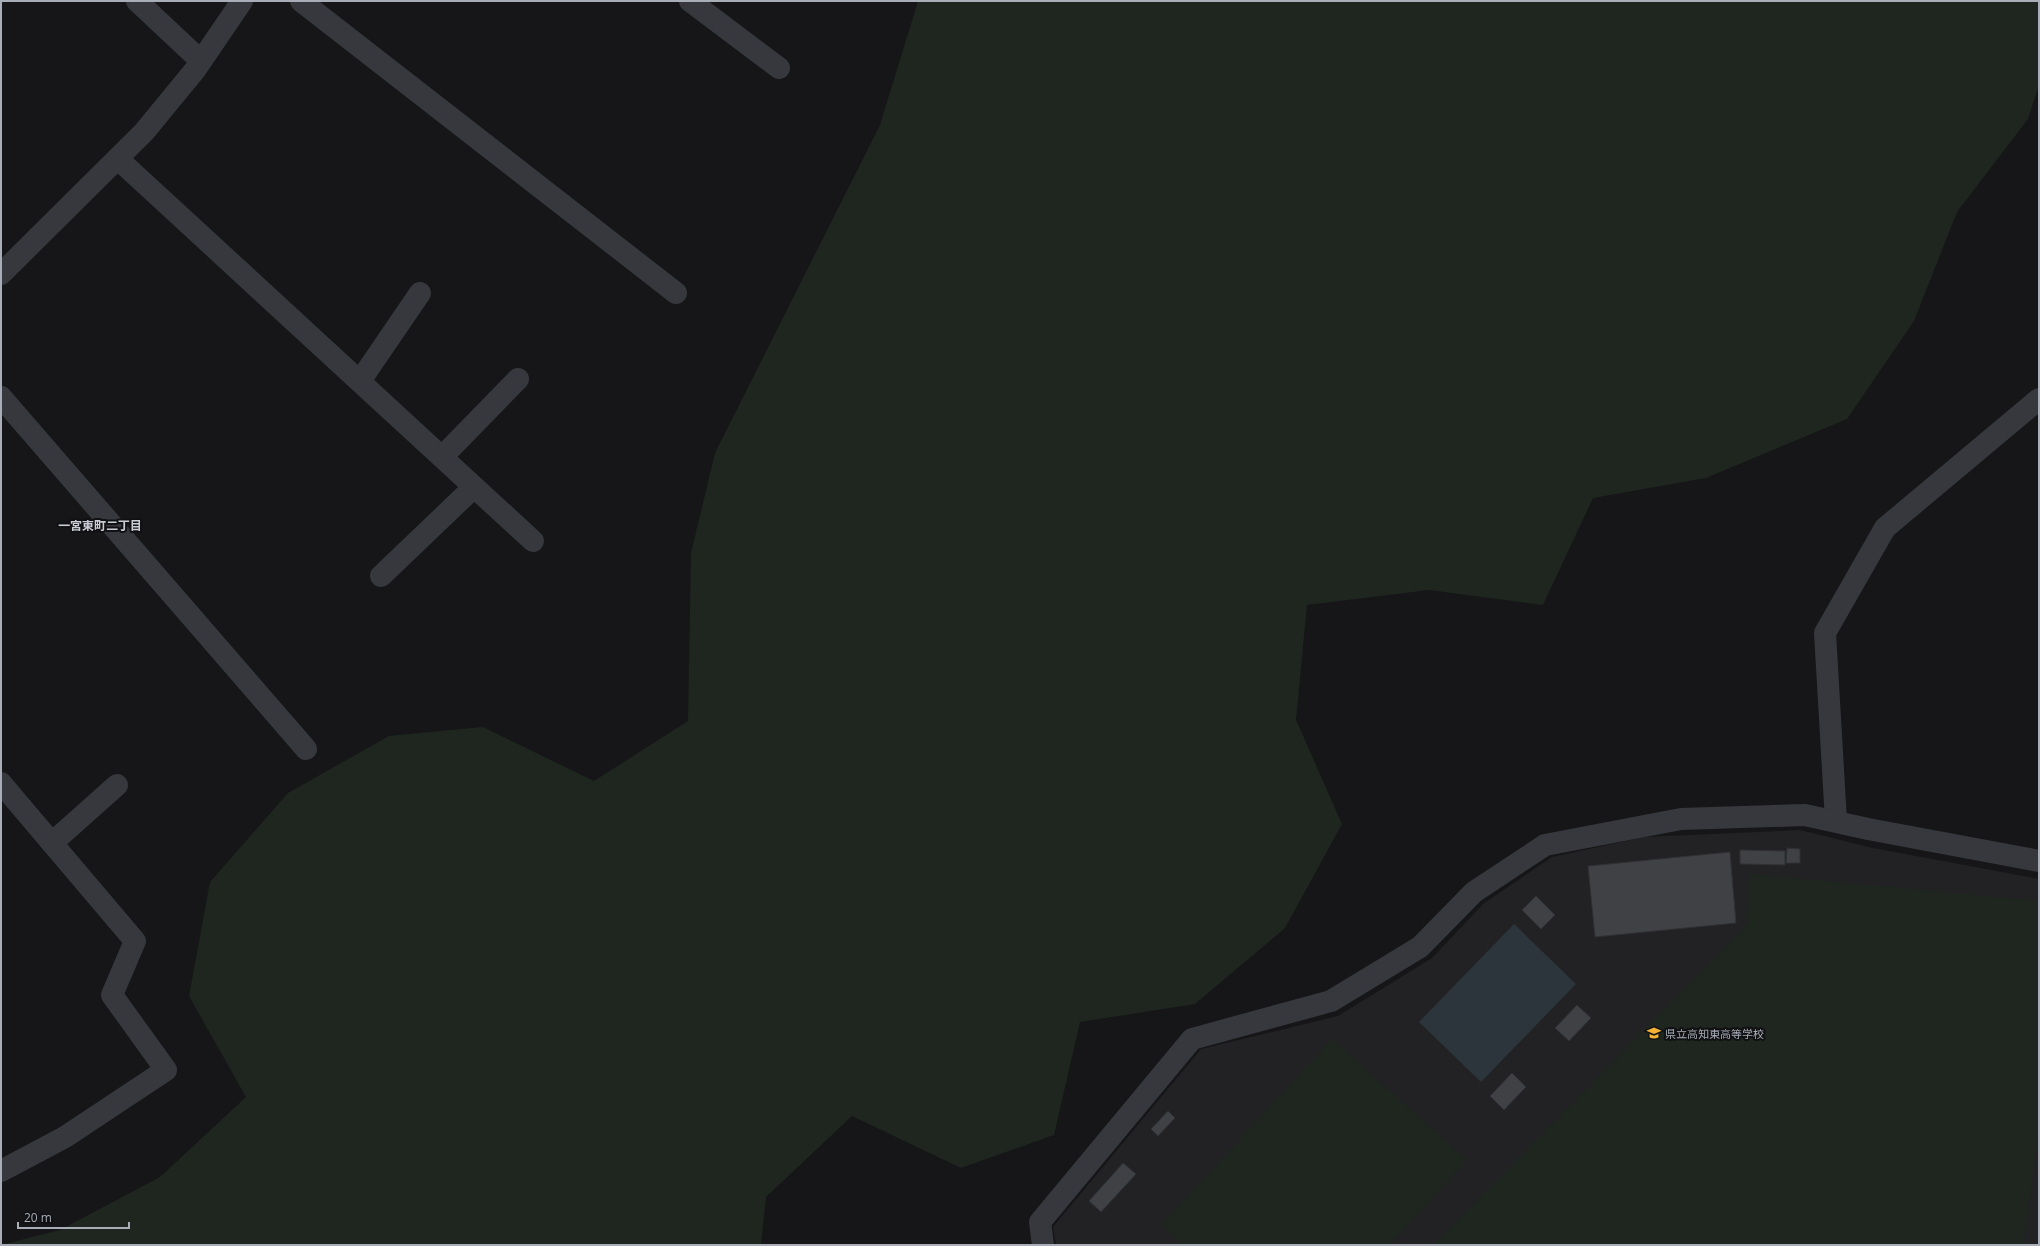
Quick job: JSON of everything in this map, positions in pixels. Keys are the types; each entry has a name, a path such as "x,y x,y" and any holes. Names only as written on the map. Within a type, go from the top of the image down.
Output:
{"street":[{"path":"137,1 201,61"},
{"path":"1,274 144,132 201,61 242,1"},
{"path":"301,1 676,293"},
{"path":"690,1 779,68"},
{"path":"118,159 533,541"},
{"path":"360,381 420,294"},
{"path":"442,457 518,379"},
{"path":"1,397 306,749"},
{"path":"1836,821 1825,633 1885,528 2039,399"},
{"path":"381,576 474,487"},
{"path":"1,782 135,941 112,995 166,1070 65,1138 1,1171"},
{"path":"52,843 117,785"},
{"path":"1043,1245 1040,1222 1192,1039 1331,1001 1420,947 1474,892 1545,845 1680,819 1805,815 1868,829 2039,861"}],"shaded area":[{"path":"918,1 2039,1 2039,85 2028,119 1957,212 1914,321 1847,419 1706,478 1593,498 1543,605 1429,590 1307,605 1296,720 1342,824 1285,928 1195,1004 1080,1022 1054,1135 961,1168 852,1116 766,1197 761,1245 1,1245 60,1230 160,1177 246,1097 189,996 210,882 288,793 389,736 483,727 594,781 688,721 691,553 715,453 880,125"},
{"name":"県立高知東高等学校","path":"1800,830 1873,848 2039,879 2039,1245 1056,1245 1053,1227 1201,1049 1338,1016 1432,958 1483,904 1552,857 1645,837"},
{"path":"1749,874 2039,901 2039,1130 2023,1245 1433,1245 1748,924"},
{"path":"1514,924 1576,984 1481,1082 1419,1022"},
{"path":"1332,1039 1467,1160 1390,1245 1183,1245 1161,1225"}],"building":[{"path":"1787,848 1800,849 1800,863 1786,863"},
{"path":"1740,850 1785,851 1785,865 1740,864"},
{"path":"1730,852 1736,923 1595,937 1588,866"},
{"path":"1536,896 1555,915 1541,929 1522,910"},
{"path":"1577,1005 1591,1018 1569,1041 1555,1028"},
{"path":"1512,1073 1526,1087 1504,1110 1490,1096"},
{"path":"1168,1111 1175,1118 1158,1136 1151,1129"},
{"path":"1123,1163 1136,1174 1101,1212 1089,1201"}],"place":[{"name":"県立高知東高等学校","path":"1654,1033"}],"district":[{"name":"一宮東町二丁目","path":"100,525"}]}
